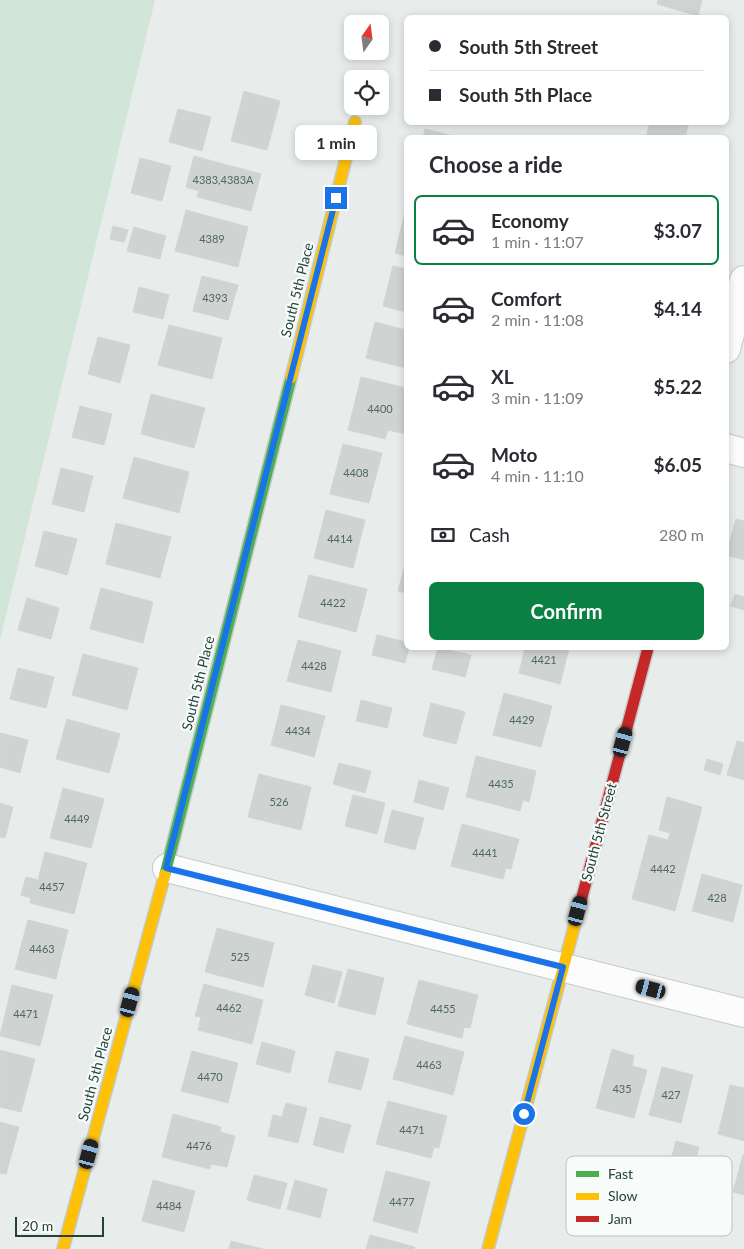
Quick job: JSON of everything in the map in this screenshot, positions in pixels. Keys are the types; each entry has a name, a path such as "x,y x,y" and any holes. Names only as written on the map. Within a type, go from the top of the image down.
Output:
{"street":[{"name":"South 5th Place","path":"63,1249 166,868 355,122"},
{"path":"729,338 744,280"},
{"path":"729,449 744,453"},
{"name":"South 5th Street","path":"488,1249 647,650"},
{"path":"166,868 744,1013"}],"green space":[{"path":"0,0 155,0 0,640"}],"building":[{"path":"658,0 702,0 698,15 657,4"},
{"path":"244,91 280,101 267,150 231,141"},
{"path":"178,109 211,117 202,151 169,142"},
{"path":"649,125 688,125 686,135 647,135"},
{"path":"425,129 449,135 424,135"},
{"path":"194,156 261,174 251,211 197,197 199,191 186,187"},
{"path":"140,158 171,166 162,201 131,193"},
{"path":"186,210 248,227 238,267 175,251"},
{"path":"404,216 404,255 395,253"},
{"path":"113,226 128,230 124,242 110,239"},
{"path":"134,227 166,236 160,259 127,251"},
{"path":"393,266 404,269 404,311 383,306"},
{"path":"202,276 238,285 228,320 193,311"},
{"path":"139,287 169,295 163,319 133,312"},
{"path":"375,322 404,329 404,368 366,358"},
{"path":"169,325 222,338 212,379 158,365"},
{"path":"98,337 130,345 120,383 88,374"},
{"path":"361,377 404,388 404,434 388,430 385,439 348,430"},
{"path":"151,394 205,408 194,448 141,434"},
{"path":"80,406 112,414 104,445 72,437"},
{"path":"343,444 382,453 369,503 330,494"},
{"path":"134,457 189,472 179,513 123,498"},
{"path":"61,468 93,476 84,512 52,504"},
{"path":"326,510 365,520 353,568 314,558"},
{"path":"736,519 744,521 744,560 729,556 729,544"},
{"path":"116,523 171,537 160,578 106,564"},
{"path":"44,531 77,539 67,575 35,566"},
{"path":"404,568 404,592 398,591"},
{"path":"309,575 367,589 356,632 298,617"},
{"path":"101,588 153,602 143,643 90,629"},
{"path":"735,594 744,597 744,610 731,606"},
{"path":"27,598 59,608 51,639 18,630"},
{"path":"377,635 404,642 404,650 408,650 405,663 372,655"},
{"path":"298,640 341,651 331,692 287,681"},
{"path":"437,650 471,655 465,677 432,669"},
{"path":"525,650 568,650 560,684 519,673"},
{"path":"83,654 138,668 127,710 72,695"},
{"path":"18,668 54,677 46,708 10,699"},
{"path":"504,693 552,706 541,747 493,735"},
{"path":"361,700 392,708 387,728 356,721"},
{"path":"431,703 465,712 456,744 423,736"},
{"path":"281,705 325,716 314,757 271,745"},
{"path":"67,719 120,734 109,773 56,759"},
{"path":"0,733 28,740 20,773 0,767"},
{"path":"737,741 744,743 744,780 727,775"},
{"path":"476,756 536,771 529,802 523,800 520,811 466,797"},
{"path":"707,759 723,764 720,775 704,770"},
{"path":"339,763 371,771 365,793 333,784"},
{"path":"259,774 311,787 301,830 248,817"},
{"path":"419,780 449,788 443,810 414,802"},
{"path":"63,788 104,799 91,848 50,838"},
{"path":"353,795 385,803 377,834 345,826"},
{"path":"667,797 702,807 675,911 632,899 649,835 668,840 670,833 659,830"},
{"path":"0,803 13,807 5,838 0,837"},
{"path":"392,810 424,818 415,850 384,842"},
{"path":"462,824 519,839 511,869 506,868 503,879 451,866"},
{"path":"45,852 87,863 74,914 30,903 31,898 21,895 26,877 38,880"},
{"path":"702,874 742,885 733,922 692,911"},
{"path":"28,920 68,930 56,979 15,969"},
{"path":"217,928 274,943 263,987 205,972"},
{"path":"313,965 342,972 334,1003 305,995"},
{"path":"348,969 384,978 375,1015 338,1006"},
{"path":"419,980 478,995 470,1028 464,1027 462,1038 407,1024"},
{"path":"204,984 263,1000 252,1044 198,1030 201,1017 195,1016"},
{"path":"12,985 53,995 40,1046 0,1036"},
{"path":"405,1036 464,1052 453,1095 393,1079"},
{"path":"262,1042 295,1051 290,1073 256,1064"},
{"path":"612,1049 634,1056 632,1066 647,1070 634,1118 596,1108"},
{"path":"0,1050 35,1059 21,1112 0,1107"},
{"path":"192,1051 238,1063 228,1103 181,1091"},
{"path":"336,1051 369,1059 361,1090 328,1082"},
{"path":"662,1067 693,1075 681,1123 649,1115"},
{"path":"730,1085 744,1088 744,1141 718,1134"},
{"path":"388,1101 447,1116 439,1148 434,1147 431,1158 376,1144"},
{"path":"286,1103 307,1108 298,1143 268,1136 273,1115 282,1117"},
{"path":"173,1114 221,1127 220,1132 235,1136 227,1167 211,1164 210,1169 162,1157"},
{"path":"320,1117 351,1125 343,1153 313,1145"},
{"path":"0,1122 19,1127 6,1174 0,1173"},
{"path":"676,1141 699,1147 697,1156 672,1156"},
{"path":"744,1155 744,1195 733,1192"},
{"path":"386,1171 430,1182 417,1233 373,1221"},
{"path":"254,1175 287,1183 280,1209 247,1200"},
{"path":"153,1180 195,1191 184,1232 142,1221"},
{"path":"295,1180 327,1189 320,1218 287,1209"},
{"path":"370,1235 415,1247 414,1249 366,1249"},
{"path":"231,1241 263,1249 229,1249"}],"traffic: fast":[{"path":"165,874 291,378"}],"traffic: slow":[{"path":"291,378 355,122"},
{"path":"63,1249 165,874"},
{"path":"488,1249 577,916"}],"traffic: jam":[{"path":"577,916 647,650"}],"route":[{"path":"336,198 166,868 563,967 524,1114"}]}
